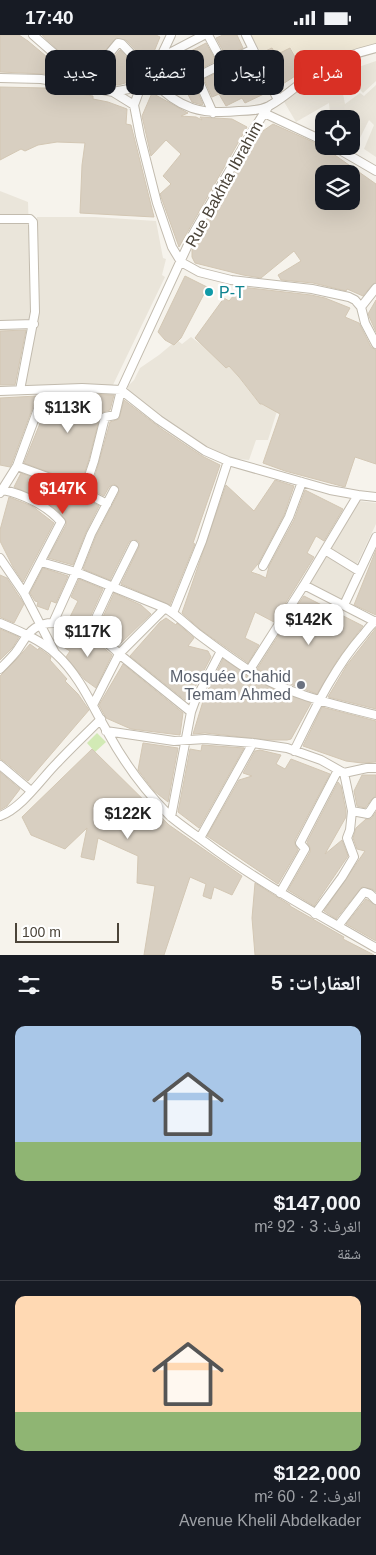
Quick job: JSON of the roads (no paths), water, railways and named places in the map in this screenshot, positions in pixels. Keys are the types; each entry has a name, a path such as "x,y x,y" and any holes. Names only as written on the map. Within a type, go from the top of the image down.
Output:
{"street":[{"path":"33,35 50,50"},
{"path":"118,35 128,50"},
{"path":"165,50 171,35"},
{"path":"175,50 204,35"},
{"path":"208,35 216,50"},
{"path":"246,35 278,99"},
{"path":"112,50 116,44 122,43"},
{"path":"266,110 316,72 336,61 376,48"},
{"path":"0,78 45,80"},
{"path":"204,93 213,113"},
{"path":"116,94 134,105"},
{"path":"138,95 134,105 140,136 172,247 181,262 199,272 231,280 305,288 355,299 361,307 365,323 376,345"},
{"path":"171,95 195,110 213,113 266,110 315,136"},
{"name":"Rue Bakhta Ibrahim","path":"84,491 105,418 106,416 115,415 121,389 193,234 266,110"},
{"path":"348,155 376,171"},
{"path":"0,219 30,219 33,222 36,301 34,324 20,390"},
{"path":"361,307 376,288"},
{"path":"0,325 34,324"},
{"path":"0,391 82,388 121,389 159,420 194,444 228,461 330,490 376,497"},
{"path":"24,593 61,521 29,499 16,493 2,492 18,466 44,390"},
{"path":"173,613 202,541 228,461"},
{"path":"18,466 84,491 107,503"},
{"path":"262,567 288,517 302,482"},
{"path":"53,623 91,534 114,490"},
{"path":"249,671 358,495"},
{"path":"344,605 376,537"},
{"path":"89,633 134,545"},
{"path":"325,551 359,571"},
{"path":"0,558 24,593 55,653 76,677 106,731 136,779 172,817 257,879 376,948"},
{"path":"41,562 76,572 165,608 249,671 289,690 311,698 376,715"},
{"path":"294,751 320,699 340,666 356,642 375,621 304,585"},
{"path":"93,705 120,654 165,608"},
{"path":"0,623 27,635 55,653"},
{"path":"0,669 15,654 27,635 40,625 53,623 78,628 107,643 191,712"},
{"path":"172,817 191,712 221,651"},
{"path":"0,815 14,807 31,791 101,719"},
{"path":"106,731 174,741 199,739 253,743 287,748 321,760 341,771 376,768"},
{"path":"200,838 253,743"},
{"path":"0,765 31,791"},
{"path":"315,914 353,859 354,853 347,837 350,830 352,811 341,771"},
{"path":"280,893 306,849 300,843 341,771"},
{"path":"352,811 368,814 376,802"},
{"path":"338,926 364,892 376,900"}],"place":[{"name":"P-T","path":"209,292"},
{"name":"Mosquée Chahid Temam Ahmed","path":"301,685"}]}
